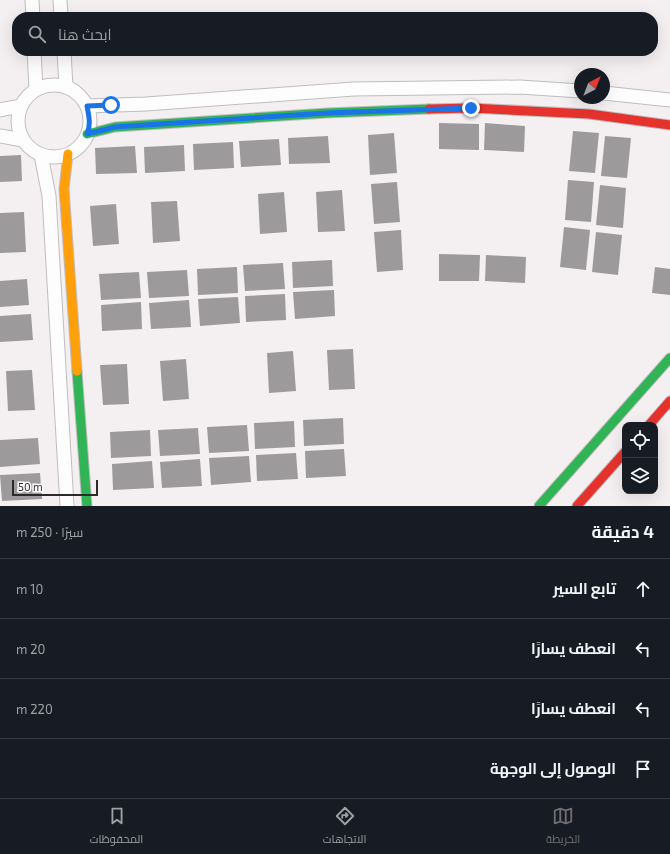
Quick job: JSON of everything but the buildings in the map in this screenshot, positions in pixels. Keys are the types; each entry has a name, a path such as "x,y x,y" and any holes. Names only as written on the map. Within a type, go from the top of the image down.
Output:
{"street":[{"path":"32,0 33,12"},
{"path":"60,0 61,12"},
{"path":"34,56 36,89"},
{"path":"64,56 66,87"},
{"path":"59,84 66,87 71,88 80,96 87,106 90,118 89,130 80,146 68,154 53,157 41,155 31,149 23,140 18,129 17,117 20,106 26,96 36,89 47,85 59,84"},
{"path":"87,106 154,103 354,89 520,87 574,91"},
{"path":"610,94 670,100"},
{"path":"0,110 20,106"},
{"path":"87,134 115,127 327,113 471,108 589,114 670,125"},
{"path":"0,136 23,140"},
{"path":"68,154 64,188 87,506"},
{"path":"41,155 49,196 67,506"},
{"path":"539,506 670,358"},
{"path":"652,422 670,401"},
{"path":"577,506 622,455"}],"traffic: fast":[{"path":"87,134 115,127 327,113 429,109"},
{"path":"539,506 670,358"},
{"path":"77,371 87,506"}],"traffic: slow":[{"path":"68,154 64,189 77,371"}],"traffic: jam":[{"path":"429,109 471,108 589,114 670,125"},
{"path":"652,422 670,401"},
{"path":"577,506 622,455"}],"route":[{"path":"111,105 87,106 90,118 89,130 87,134 115,127 327,113 471,108"}]}
